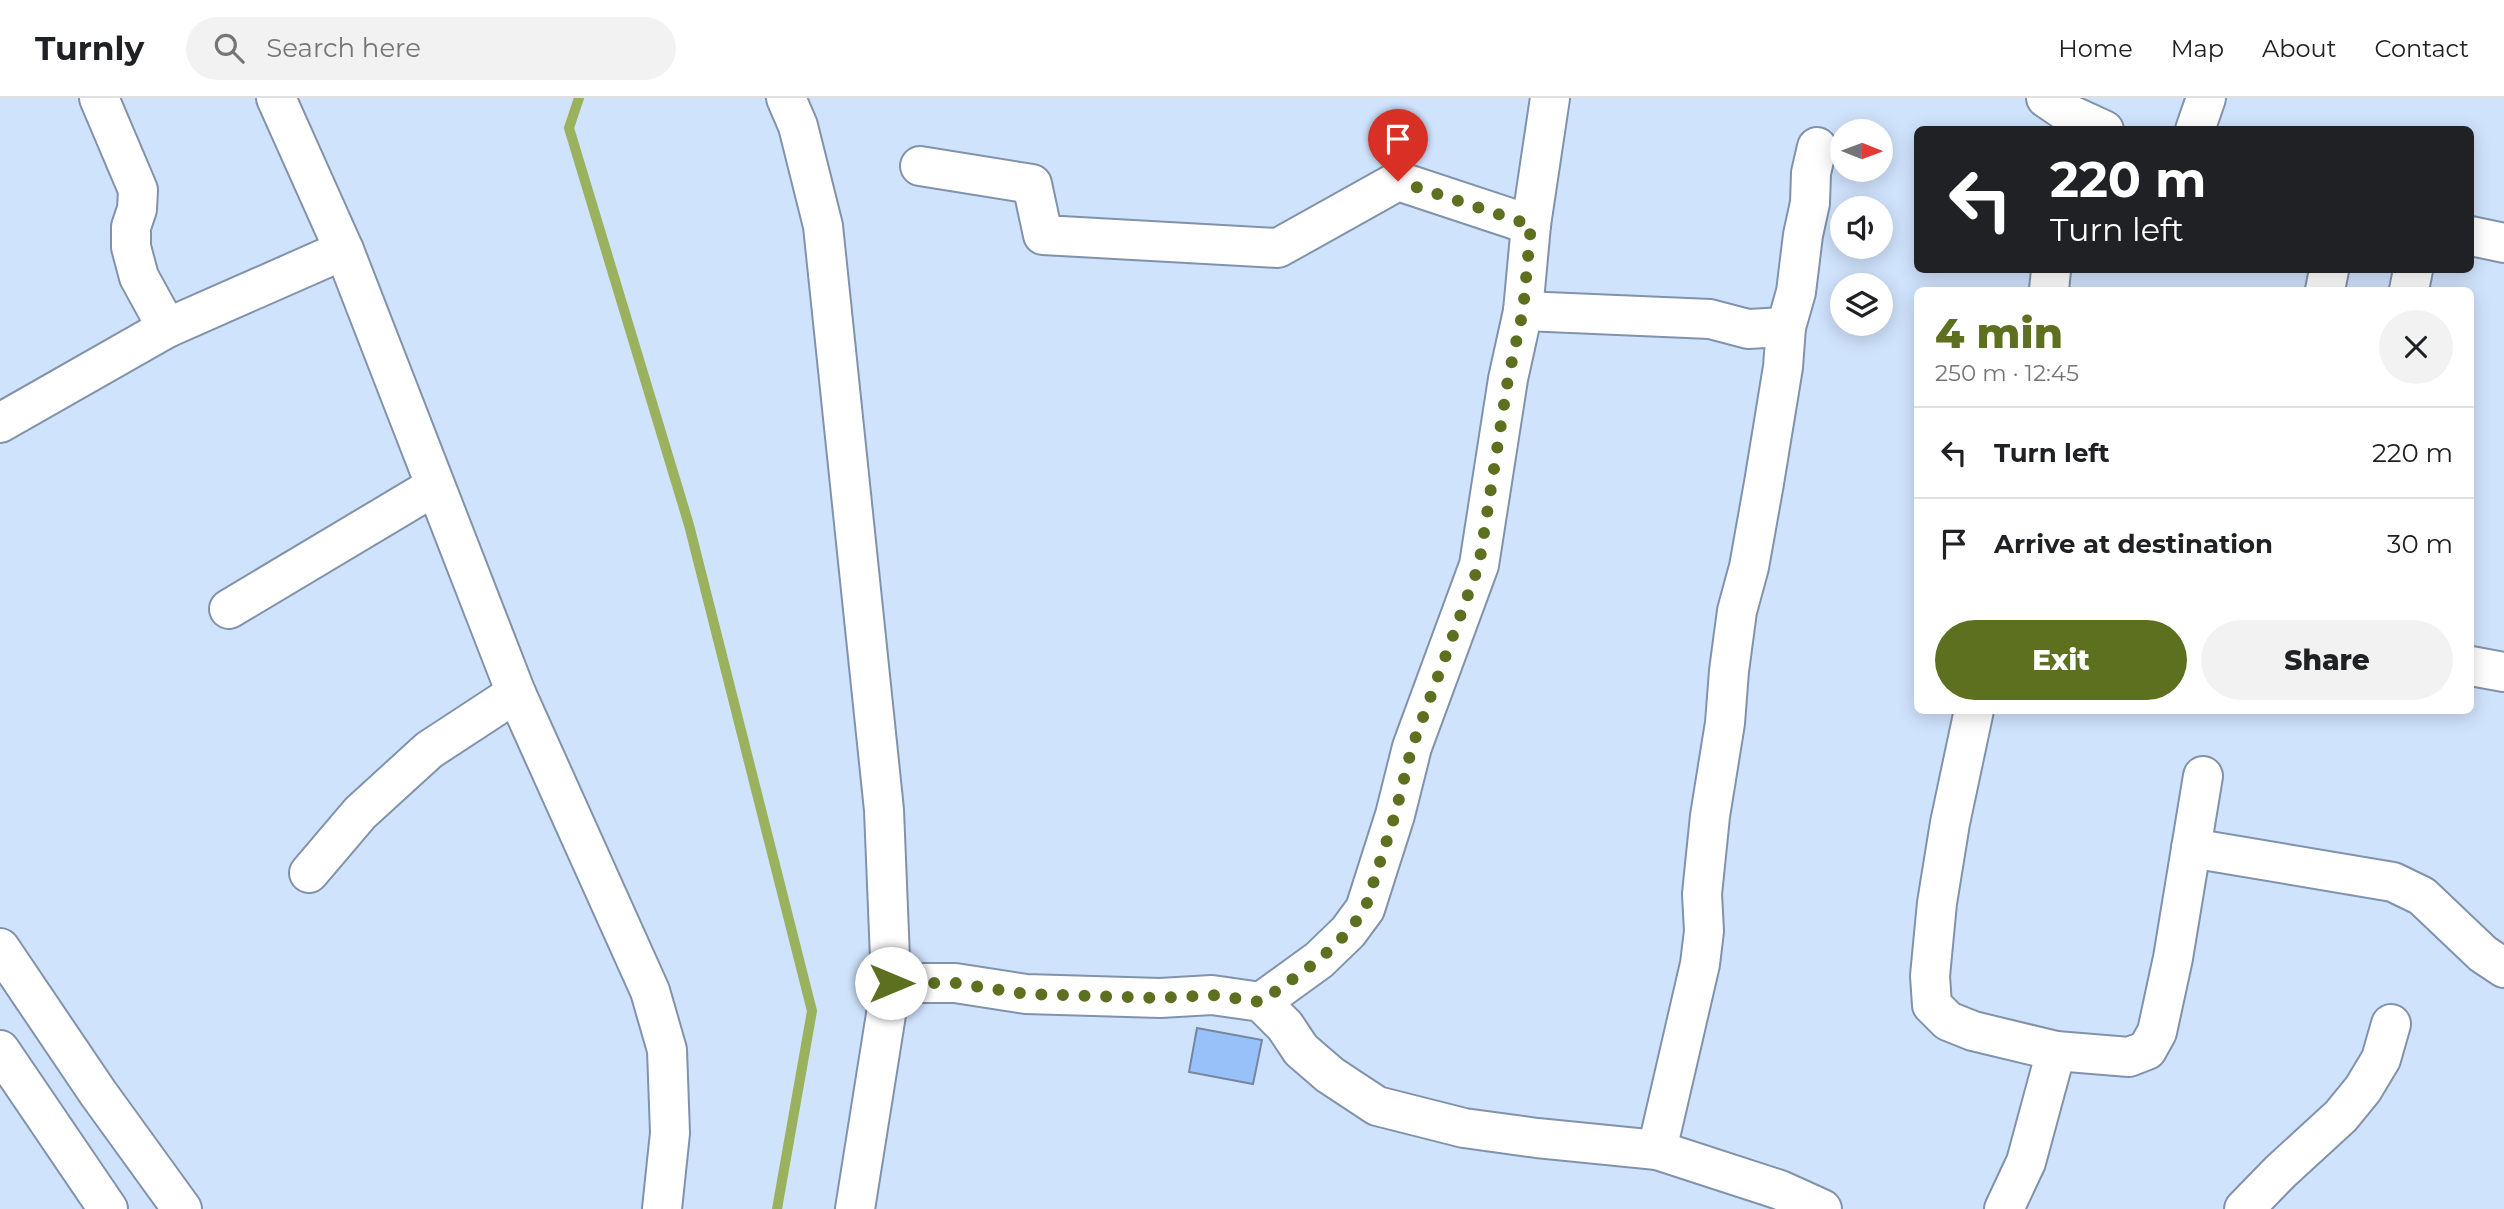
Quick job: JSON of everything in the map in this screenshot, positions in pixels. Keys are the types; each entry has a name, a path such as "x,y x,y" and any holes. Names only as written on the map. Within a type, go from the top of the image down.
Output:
{"street":[{"path":"99,98 138,190 137,209 131,227 131,247 139,277 167,328"},
{"path":"276,98 344,250 516,693 650,991 667,1050 670,1133 662,1209"},
{"path":"786,98 798,126 823,226 884,810 891,983 855,1209"},
{"path":"1261,1002 1319,960 1348,932 1365,909 1395,815 1412,747 1479,565 1508,379 1523,311 1531,225 1550,98"},
{"path":"2046,98 2071,115 2095,126"},
{"path":"2196,126 2206,98"},
{"path":"1657,1150 1700,964 1704,931 1702,894 1710,816 1725,723 1737,611 1749,567 1783,367 1786,327 1796,292 1810,203 1811,173 1817,147"},
{"path":"920,166 1032,184 1043,235 1278,248 1398,181 1531,225"},
{"path":"2474,237 2504,243"},
{"path":"0,423 167,328 344,250"},
{"path":"1523,311 1710,319 1748,329 1786,327"},
{"path":"229,609 435,486"},
{"path":"2474,667 2504,672"},
{"path":"309,873 360,813 429,750 516,693"},
{"path":"1973,714 1950,823 1937,903 1930,976 1932,1005 1948,1021 1973,1031 2056,1051 2129,1057 2147,1050 2157,1031 2173,958 2203,776"},
{"path":"2191,848 2393,882 2423,896 2483,954 2504,968"},
{"path":"0,948 98,1093 183,1209"},
{"path":"891,983 955,983 1038,995 1160,998 1212,995 1261,1002 1285,1026 1301,1049 1330,1075 1377,1106 1464,1128 1657,1150 1780,1190 1822,1209"},
{"path":"2244,1209 2341,1116 2356,1098 2381,1059 2391,1024"},
{"path":"0,1050 108,1209"},
{"path":"2004,1209 2026,1162 2056,1051"}],"building":[{"path":"1197,1028 1262,1040 1253,1084 1189,1072"}],"waterway":[{"path":"579,98 569,128 689,525 812,1011 777,1209"}],"route":[{"path":"891,983 955,983 1026,994 1100,997 1212,995 1261,1002 1319,960 1348,932 1365,909 1395,815 1412,747 1479,565 1508,379 1523,311 1531,225 1398,181"}]}
